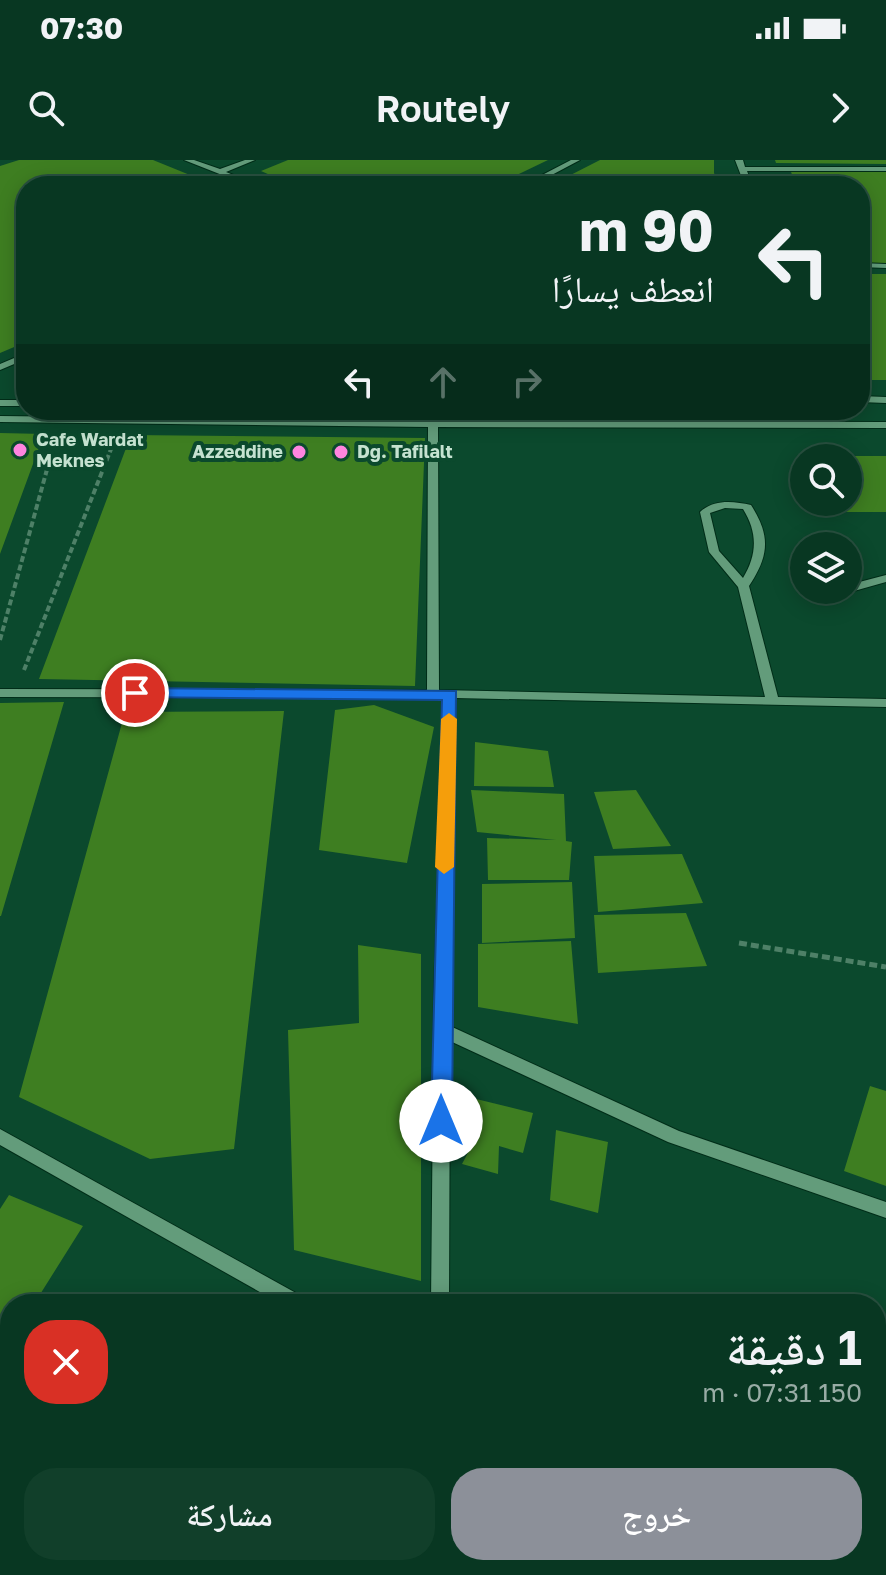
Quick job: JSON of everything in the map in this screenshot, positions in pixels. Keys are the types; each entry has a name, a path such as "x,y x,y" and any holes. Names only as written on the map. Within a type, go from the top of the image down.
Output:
{"street":[{"path":"188,160 234,176"},
{"path":"222,171 251,160"},
{"path":"545,176 576,160"},
{"path":"739,160 745,176"},
{"path":"743,169 886,169"},
{"path":"186,420 886,425"},
{"path":"841,420 843,424"},
{"path":"433,424 433,694"},
{"path":"743,586 756,568 762,545 759,529 747,507 730,504 709,508 704,520 714,552 743,586 773,702"},
{"path":"862,585 886,578"},
{"path":"0,693 433,694 886,703"},
{"path":"440,1294 442,1030 450,695"},
{"path":"442,1030 674,1137 886,1210"},
{"path":"0,1136 281,1294"}],"path":[{"path":"0,640 61,420"},
{"path":"15,693 123,420"},
{"path":"739,943 886,967"}],"building":[{"path":"19,160 153,160 192,176 16,176 16,346 0,353 0,166"},
{"path":"288,160 548,160 515,176 272,176 261,171"},
{"path":"600,160 714,160 715,176 569,176"},
{"path":"775,160 886,160 886,164 776,163"},
{"path":"790,169 886,171 886,263 870,263 870,176 792,176"},
{"path":"870,274 886,274 886,380 870,380"},
{"path":"0,433 44,434 0,554"},
{"path":"131,435 425,438 415,686 39,679"},
{"path":"862,456 886,456 886,512 862,512"},
{"path":"64,702 1,916 0,916 0,703"},
{"path":"374,705 434,727 407,863 319,850 335,710"},
{"path":"284,711 234,1149 150,1159 19,1097 125,712"},
{"path":"475,742 548,751 554,787 474,786"},
{"path":"471,790 564,794 566,841 572,842 569,880 488,880 487,838 556,840 477,832"},
{"path":"636,790 671,846 613,849 594,792"},
{"path":"682,854 703,903 598,912 594,856"},
{"path":"572,882 575,938 482,943 482,884"},
{"path":"686,913 707,966 598,973 594,915"},
{"path":"571,941 578,1024 478,1007 478,944"},
{"path":"358,945 421,954 421,1281 294,1250 288,1030 359,1023"},
{"path":"870,1086 886,1091 886,1186 844,1171"},
{"path":"468,1097 533,1113 523,1153 499,1146 498,1174 462,1164 471,1147 461,1142 468,1126 459,1125"},
{"path":"556,1130 608,1142 598,1213 550,1200"},
{"path":"9,1195 83,1226 40,1294 0,1294 0,1209"}],"slow traffic":[{"path":"444,867 449,719"}],"place":[{"name":"Cafe Wardat Meknes","path":"20,450"},
{"name":"Azzeddine","path":"299,452"},
{"name":"Dg. Tafilalt","path":"341,452"}],"route":[{"path":"135,693 450,695 441,1121"}]}
